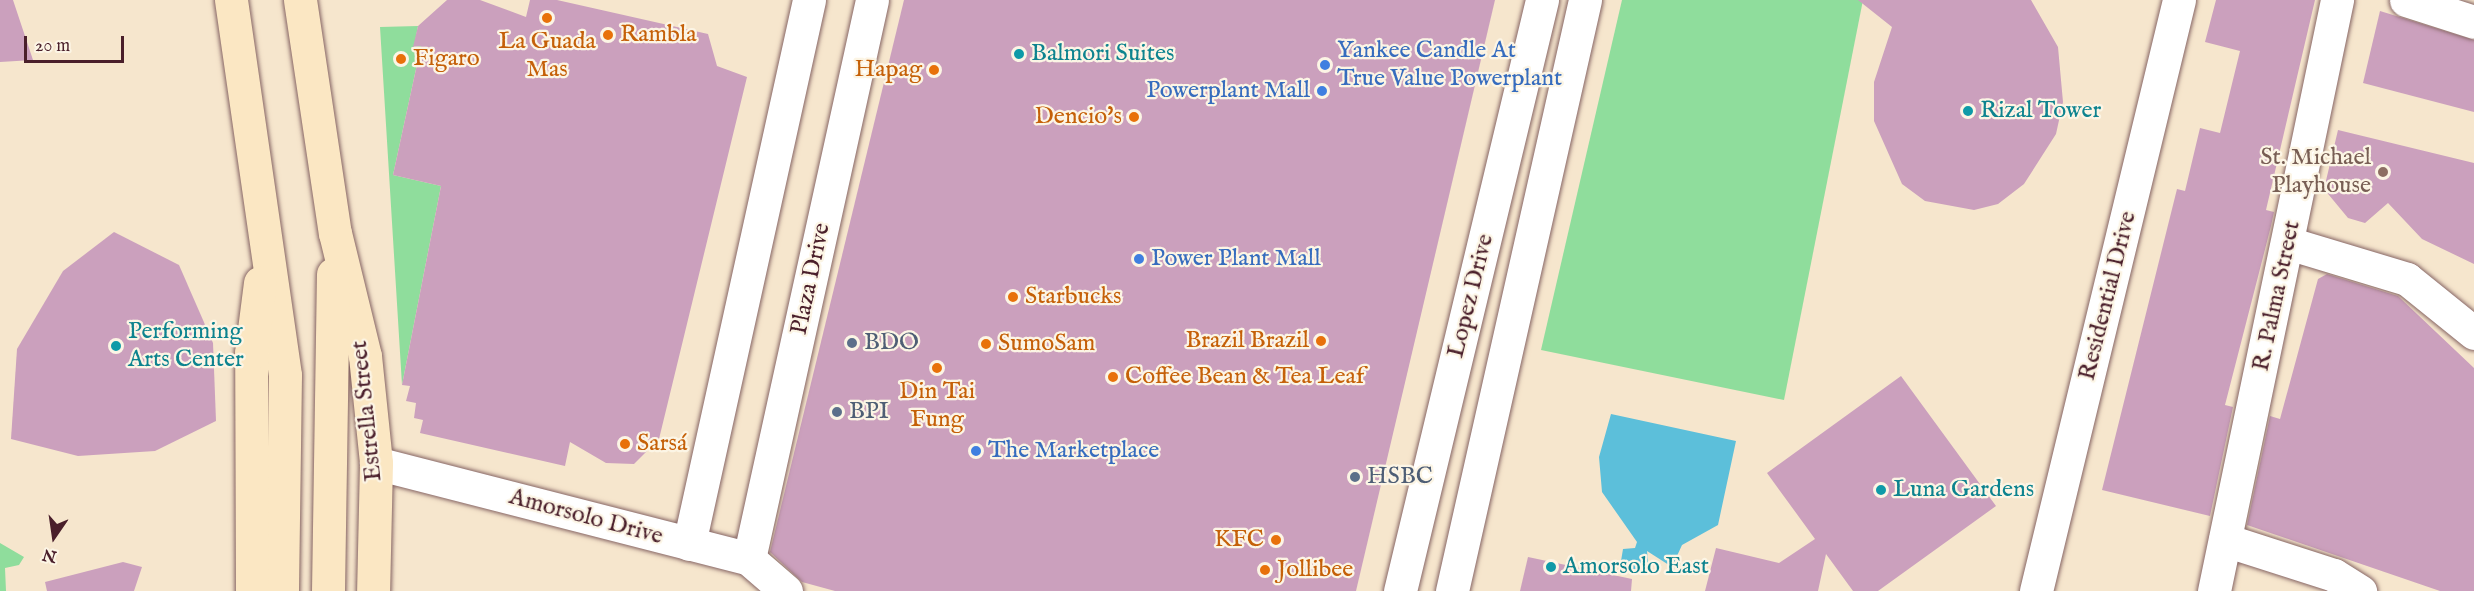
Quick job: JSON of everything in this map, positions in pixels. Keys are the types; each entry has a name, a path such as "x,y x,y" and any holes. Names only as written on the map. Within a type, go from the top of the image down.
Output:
{"main road":[{"path":"231,0 266,239 282,591"},
{"name":"Estrella Street","path":"300,0 335,233 365,356 376,463 374,591"},
{"name":"Estrella Street","path":"328,591 335,233"},
{"path":"272,361 331,365 365,356"},
{"path":"252,591 272,361"}],"street":[{"path":"689,544 808,0"},
{"name":"Plaza Drive","path":"750,559 871,0"},
{"name":"Lopez Drive","path":"1400,591 1542,0"},
{"name":"Lopez Drive","path":"1452,591 1585,0"},
{"name":"Residential Drive","path":"2036,591 2179,0"},
{"name":"R. Palma Street","path":"2214,591 2337,0"},
{"path":"2406,0 2474,22"},
{"path":"2288,243 2407,279 2474,333"},
{"name":"Amorsolo Drive","path":"376,463 750,559 786,591"},
{"path":"2225,540 2334,575 2360,591"}],"green space":[{"path":"1622,0 1863,0 1784,400 1541,350"},
{"path":"418,26 414,47 421,46 393,175 441,186 402,385 380,27"},
{"path":"0,543 24,557 19,565 5,568 6,591 0,591"}],"water":[{"path":"1611,414 1736,441 1718,525 1682,545 1672,567 1647,551 1648,562 1641,570 1627,568 1621,561 1623,549 1635,548 1637,542 1602,492 1599,457"}],"building":[{"path":"0,0 13,0 33,60 0,62"},
{"path":"447,0 480,0 526,17 530,0 557,0 708,34 717,66 747,77 659,439 634,464 606,463 570,442 565,466 420,433 423,420 414,418 416,403 406,401 410,386 402,385 441,186 393,175 421,46 413,47 418,26"},
{"name":"Power Plant Mall","path":"904,0 1495,0 1356,591 835,591 802,582 770,552"},
{"name":"Rizal Tower","path":"1858,0 2031,0 2058,47 2063,102 2056,134 2024,184 1998,204 1974,210 1925,201 1902,184 1874,121 1874,82 1892,27"},
{"path":"2216,0 2315,0 2266,210 2274,212 2271,226 2225,405 2233,407 2210,516 2102,490 2177,189 2185,191 2200,128 2220,133 2240,51 2205,42"},
{"path":"2380,11 2474,40 2474,112 2363,83"},
{"name":"St. Michael Playhouse","path":"2338,130 2474,163 2474,264 2422,239 2388,203 2365,223 2348,218 2324,189"},
{"name":"Performing Arts Center","path":"114,232 179,265 213,343 216,421 155,451 78,456 11,439 17,349 63,271"},
{"path":"2327,274 2398,296 2474,368 2474,591 2440,591 2247,525 2270,416 2280,419 2318,279"},
{"name":"Luna Gardens","path":"1901,376 1996,506 1878,591 1853,591 1826,554 1818,591 1705,591 1716,548 1779,563 1815,539 1767,473"},
{"name":"Amorsolo East","path":"1528,557 1632,579 1631,591 1520,591"},
{"path":"123,562 142,567 134,591 47,591 45,582"}],"place":[{"name":"La Guada Mas","path":"547,18"},
{"name":"Rambla","path":"608,35"},
{"name":"Balmori Suites","path":"1019,54"},
{"name":"Figaro","path":"401,59"},
{"name":"Yankee Candle At True Value Powerplant","path":"1325,65"},
{"name":"Hapag","path":"934,70"},
{"name":"Powerplant Mall","path":"1322,91"},
{"name":"Rizal Tower","path":"1968,111"},
{"name":"Dencio's","path":"1134,117"},
{"name":"St. Michael Playhouse","path":"2383,172"},
{"name":"Power Plant Mall","path":"1139,259"},
{"name":"Starbucks","path":"1013,297"},
{"name":"Brazil Brazil","path":"1321,341"},
{"name":"BDO","path":"852,343"},
{"name":"SumoSam","path":"986,344"},
{"name":"Performing Arts Center","path":"116,346"},
{"name":"Din Tai Fung","path":"937,368"},
{"name":"Coffee Bean & Tea Leaf","path":"1113,377"},
{"name":"BPI","path":"837,412"},
{"name":"Sarsá","path":"625,444"},
{"name":"The Marketplace","path":"976,451"},
{"name":"HSBC","path":"1355,477"},
{"name":"Luna Gardens","path":"1881,490"},
{"name":"KFC","path":"1276,540"},
{"name":"Amorsolo East","path":"1551,567"},
{"name":"Jollibee","path":"1265,570"}]}
